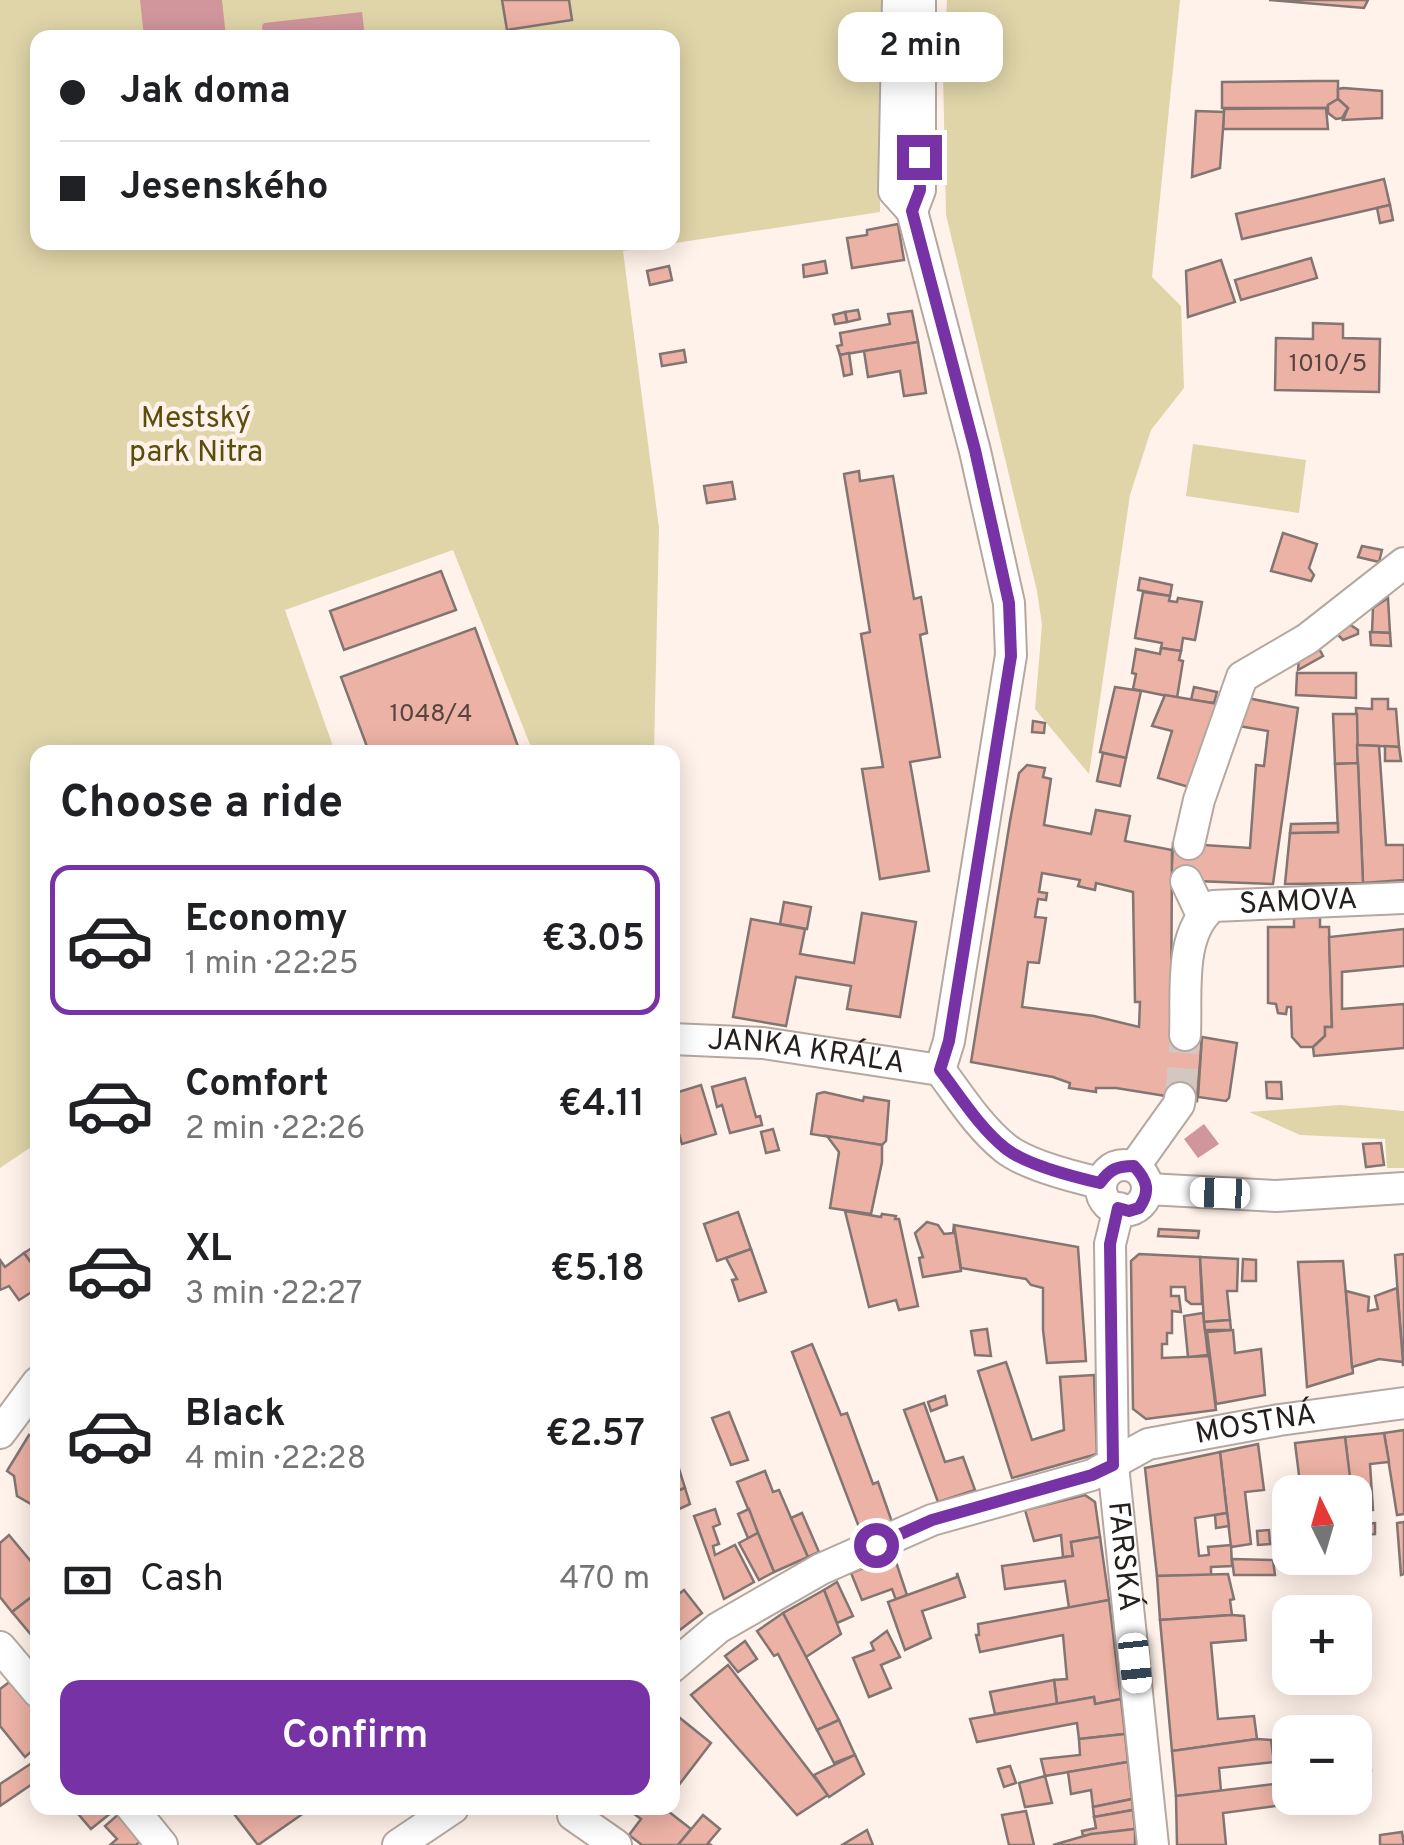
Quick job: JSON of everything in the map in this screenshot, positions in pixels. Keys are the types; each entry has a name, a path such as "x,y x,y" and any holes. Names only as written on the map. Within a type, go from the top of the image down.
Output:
{"street":[{"path":"898,0 894,191 912,211 975,450 1009,603 1011,656 949,1041 940,1070 974,1116 1007,1151 1100,1183"},
{"path":"912,211 920,190 920,0"},
{"path":"1189,844 1199,800 1242,676 1307,639 1404,563"},
{"path":"1186,881 1202,915"},
{"name":"SAMOVA","path":"1185,1034 1190,943 1202,915 1213,906 1404,898"},
{"name":"JANKA KRÁĽA","path":"680,1040 763,1043 940,1070"},
{"path":"1180,1098 1141,1178 1139,1208 1129,1211 1102,1198 1100,1183 1118,1166 1141,1178 1276,1196 1404,1188"},
{"name":"FARSKÁ","path":"1118,1208 1110,1244 1113,1465 1154,1845"},
{"path":"0,1432 30,1393"},
{"name":"MOSTNÁ","path":"680,1660 718,1628 820,1569 932,1520 1092,1475 1151,1444 1278,1420 1404,1403"},
{"path":"0,1646 30,1682"},
{"path":"138,1815 162,1845"},
{"path":"412,1827 438,1815"},
{"path":"564,1845 574,1815"},
{"path":"580,1815 616,1845"}],"green space":[{"name":"Mestský park Nitra","path":"0,0 882,0 880,212 680,242 680,30 30,30 30,250 630,250 623,251 659,528 654,745 530,745 453,550 285,610 333,745 30,745 30,1148 0,1168"},
{"path":"947,0 1180,0 1152,277 1181,306 1184,388 1151,430 1130,495 1089,774 1035,709 1042,625 1037,591 946,215 943,74"},
{"path":"1193,444 1306,460 1299,513 1186,496"},
{"path":"1340,1105 1404,1111 1404,1168 1387,1168 1385,1139 1300,1135 1249,1112"}],"shaded area":[{"path":"140,0 222,0 225,30 143,30"},
{"path":"362,12 364,30 262,30 264,23"},
{"path":"1204,1124 1219,1144 1198,1158 1184,1139"}],"building":[{"path":"502,0 569,0 572,20 507,30"},
{"path":"1269,0 1368,0 1364,8"},
{"path":"1338,81 1338,99 1328,105 1328,113 1326,108 1222,108 1222,82"},
{"path":"1338,89 1382,91 1382,118 1343,120 1348,108 1338,99"},
{"path":"1338,99 1348,108 1342,118 1336,119 1328,113 1328,105"},
{"path":"1326,108 1328,129 1223,129 1224,109"},
{"path":"1196,111 1224,112 1223,129 1220,168 1192,177"},
{"path":"1384,179 1390,205 1242,239 1236,214"},
{"path":"1390,205 1393,220 1380,223 1377,208"},
{"path":"898,224 904,260 852,268 847,238"},
{"path":"1311,258 1317,278 1241,300 1235,280"},
{"path":"1221,260 1235,302 1188,317 1186,271"},
{"path":"825,261 827,273 804,277 803,265"},
{"path":"669,266 672,280 650,285 647,271"},
{"path":"858,310 860,319 847,322 845,312"},
{"path":"912,311 918,342 840,355 840,333 890,324 888,314"},
{"path":"845,312 847,322 835,324 833,315"},
{"path":"1313,323 1343,324 1343,338 1380,339 1379,392 1275,390 1276,338 1313,339"},
{"path":"918,342 926,393 904,396 900,371 868,377 864,351"},
{"path":"684,350 686,362 662,366 660,354"},
{"path":"849,353 852,374 844,376 840,355"},
{"path":"859,471 860,481 893,476 914,599 921,597 927,633 920,635 940,757 910,762 929,871 880,879 862,769 883,767 861,634 870,632 844,474"},
{"path":"732,482 735,499 707,503 704,486"},
{"path":"1283,533 1317,544 1309,568 1314,575 1311,581 1271,571"},
{"path":"1362,546 1382,550 1379,562 1358,557"},
{"path":"441,571 456,610 344,650 330,611"},
{"path":"1140,578 1172,585 1170,596 1138,590"},
{"path":"1143,592 1170,596 1169,601 1177,602 1178,598 1202,602 1195,640 1183,638 1181,651 1135,638"},
{"path":"1388,598 1390,633 1372,632 1373,608"},
{"path":"1349,624 1358,634 1343,640 1336,633"},
{"path":"475,628 517,745 366,745 341,677"},
{"path":"1370,632 1390,633 1391,646 1371,645"},
{"path":"1317,645 1323,656 1298,670 1299,658"},
{"path":"1161,648 1181,651 1177,698 1133,689 1136,649 1160,654"},
{"path":"1297,673 1356,673 1356,698 1296,695"},
{"path":"1115,687 1141,691 1126,758 1100,752"},
{"path":"1194,687 1217,692 1214,703 1191,700"},
{"path":"1165,695 1218,704 1192,788 1158,778 1172,731 1152,726"},
{"path":"1242,697 1298,708 1273,884 1171,880 1173,843 1250,848 1256,765 1264,766 1268,731 1233,725"},
{"path":"1372,699 1388,699 1388,709 1396,709 1399,747 1357,745 1356,708 1372,709"},
{"path":"1333,714 1357,714 1358,763 1335,764"},
{"path":"1033,721 1045,723 1044,733 1032,732"},
{"path":"1357,745 1379,746 1386,845 1404,845 1404,880 1363,883"},
{"path":"1385,746 1399,747 1401,761 1385,761"},
{"path":"1103,753 1126,758 1120,786 1097,781"},
{"path":"1358,763 1363,883 1285,884 1290,833 1338,832 1335,764"},
{"path":"1027,765 1045,768 1043,777 1051,779 1044,825 1091,834 1096,810 1130,816 1125,841 1172,850 1171,1032 1202,1037 1197,1101 1116,1088 1096,1088 1096,1092 1069,1088 1070,1083 1053,1077 971,1062 1019,773","holes":["1042,873 1080,880 1078,886 1086,888 1095,890 1096,883 1133,892 1139,1027 1094,1016 1022,1007 1028,962 1039,963 1046,918 1035,917 1038,899 1046,900 1047,893 1039,892"]},
{"path":"1338,823 1338,832 1290,833 1291,824"},
{"path":"784,902 811,907 807,929 780,924"},
{"path":"1294,912 1320,912 1320,927 1329,927 1332,1027 1325,1027 1325,1036 1313,1047 1301,1047 1292,1037 1291,1007 1287,1007 1286,1014 1278,1013 1276,1004 1268,1003 1268,927 1294,927"},
{"path":"862,913 916,922 900,1017 847,1009 851,986 796,977 786,1026 733,1017 751,919 805,929 800,954 854,963"},
{"path":"1404,929 1404,966 1342,972 1342,1009 1404,1004 1404,1048 1314,1056 1313,1047 1325,1036 1325,1027 1332,1027 1329,937"},
{"path":"1202,1037 1237,1043 1226,1101 1198,1097"},
{"path":"745,1078 762,1125 730,1133 712,1087"},
{"path":"1266,1082 1281,1082 1282,1099 1267,1098"},
{"path":"701,1085 716,1134 682,1144 680,1092"},
{"path":"824,1092 863,1101 864,1097 889,1101 886,1141 882,1145 811,1134 817,1094"},
{"path":"773,1129 779,1150 766,1153 761,1132"},
{"path":"827,1136 882,1145 871,1214 830,1208 839,1152"},
{"path":"1381,1143 1384,1165 1366,1167 1363,1144"},
{"path":"845,1211 899,1219 918,1306 899,1310 896,1300 869,1307"},
{"path":"738,1212 751,1249 717,1261 704,1224"},
{"path":"927,1222 938,1225 944,1234 953,1233 954,1225 961,1271 923,1277 919,1258 923,1257 915,1233"},
{"path":"954,1225 1078,1247 1086,1361 1047,1363 1043,1288 1026,1279 961,1268"},
{"path":"1159,1229 1199,1231 1198,1238 1158,1236"},
{"path":"751,1249 766,1292 739,1301 732,1280 737,1279 726,1258"},
{"path":"24,1253 30,1262 30,1293 19,1300 9,1286 0,1290 0,1260 5,1267"},
{"path":"1139,1254 1200,1257 1202,1304 1186,1300 1185,1287 1171,1287 1171,1296 1179,1296 1181,1312 1172,1311 1172,1333 1167,1333 1167,1344 1162,1344 1162,1358 1209,1356 1216,1410 1146,1419 1133,1409 1131,1261"},
{"path":"1404,1254 1404,1365 1403,1365 1395,1255"},
{"path":"1200,1257 1238,1259 1237,1291 1227,1291 1230,1320 1204,1322"},
{"path":"1243,1259 1256,1260 1256,1281 1242,1281"},
{"path":"1343,1261 1353,1373 1307,1387 1298,1262"},
{"path":"1397,1288 1403,1362 1379,1359 1352,1367 1346,1291 1369,1297 1368,1311 1378,1309 1375,1296"},
{"path":"1203,1313 1208,1355 1188,1357 1184,1316"},
{"path":"1230,1320 1231,1330 1205,1330 1204,1322"},
{"path":"987,1329 991,1356 975,1355 971,1331"},
{"path":"1233,1330 1235,1353 1261,1349 1265,1395 1216,1404 1207,1332"},
{"path":"812,1344 841,1415 847,1413 873,1484 878,1482 892,1522 862,1535 792,1352"},
{"path":"1006,1362 1032,1440 1064,1430 1060,1377 1094,1375 1097,1454 1012,1478 978,1371"},
{"path":"945,1396 947,1405 931,1411 928,1402"},
{"path":"924,1403 945,1462 963,1457 975,1490 938,1502 904,1410"},
{"path":"729,1412 748,1460 731,1465 712,1418"},
{"path":"1404,1430 1404,1514 1397,1515 1384,1433"},
{"path":"1384,1433 1389,1462 1370,1464 1371,1475 1349,1475 1345,1437"},
{"path":"30,1436 30,1503 17,1496 14,1476 7,1471"},
{"path":"1345,1437 1350,1475 1299,1475 1295,1443"},
{"path":"1258,1444 1264,1490 1245,1492 1251,1544 1231,1547 1220,1452"},
{"path":"1220,1452 1227,1513 1195,1518 1199,1556 1209,1555 1208,1547 1231,1545 1232,1566 1211,1567 1211,1575 1157,1576 1145,1468"},
{"path":"765,1471 773,1492 779,1490 808,1557 774,1572 737,1482"},
{"path":"685,1488 690,1504 680,1509 680,1490"},
{"path":"1085,1495 1095,1502 1100,1537 1071,1542 1073,1556 1063,1557 1061,1535 1034,1541 1025,1510"},
{"path":"715,1509 720,1524 713,1527 719,1544 713,1546 715,1555 735,1545 754,1582 724,1599 694,1516"},
{"path":"749,1509 758,1533 748,1538 738,1514"},
{"path":"802,1513 819,1552 808,1557 791,1518"},
{"path":"1227,1513 1229,1526 1216,1528 1215,1515"},
{"path":"1404,1522 1404,1574 1401,1575 1397,1523"},
{"path":"1269,1530 1270,1544 1258,1545 1257,1531"},
{"path":"758,1533 774,1572 759,1580 739,1543"},
{"path":"9,1535 30,1560 30,1598 12,1612 0,1597 0,1543"},
{"path":"1100,1537 1109,1600 1069,1608 1065,1581 1005,1589 1002,1566 1073,1556 1071,1542"},
{"path":"894,1556 907,1595 896,1600 892,1589 862,1600 851,1573"},
{"path":"1232,1559 1272,1560 1272,1575 1234,1575"},
{"path":"957,1573 965,1597 922,1611 931,1638 905,1650 888,1602 957,1577"},
{"path":"1228,1574 1234,1599 1230,1600 1232,1615 1160,1620 1157,1576"},
{"path":"837,1582 853,1616 837,1623 824,1590"},
{"path":"684,1590 702,1613 680,1630 680,1593"},
{"path":"824,1590 841,1634 806,1657 783,1613"},
{"path":"30,1598 30,1633 12,1612"},
{"path":"1109,1600 1121,1699 1095,1704 1094,1697 1057,1704 1054,1680 1067,1679 1063,1635 980,1652 978,1624"},
{"path":"783,1613 839,1720 817,1730 778,1654 774,1656 757,1631"},
{"path":"1244,1616 1246,1640 1211,1643 1218,1719 1254,1716 1257,1739 1172,1751 1160,1620"},
{"path":"887,1631 900,1657 881,1665 891,1688 869,1697 853,1658 874,1650 871,1643"},
{"path":"745,1641 757,1659 738,1672 725,1656"},
{"path":"728,1665 828,1795 797,1815 691,1695"},
{"path":"12,1680 30,1701 30,1753 25,1757 0,1726 0,1689"},
{"path":"1054,1680 1057,1704 995,1714 990,1692"},
{"path":"1094,1697 1095,1704 1121,1699 1125,1734 1079,1739 1077,1723 977,1742 970,1719"},
{"path":"680,1718 711,1743 680,1784"},
{"path":"839,1720 855,1755 834,1763 817,1730"},
{"path":"1125,1734 1128,1762 1045,1776 1041,1759 1080,1755 1079,1739"},
{"path":"1271,1740 1272,1762 1219,1768 1221,1791 1176,1796 1172,1751"},
{"path":"855,1755 864,1774 829,1797 814,1775"},
{"path":"1128,1762 1132,1799 1093,1807 1091,1790 1071,1794 1068,1772"},
{"path":"30,1764 30,1785 0,1806 0,1784"},
{"path":"1010,1766 1016,1783 1004,1787 998,1769"},
{"path":"1045,1776 1052,1803 1025,1807 1019,1783"},
{"path":"1272,1784 1272,1807 1223,1813 1226,1845 1177,1845 1176,1796"},
{"path":"1132,1799 1133,1810 1094,1817 1093,1807"},
{"path":"1133,1810 1135,1829 1083,1836 1082,1831 1096,1828 1094,1817"},
{"path":"1026,1811 1034,1845 1009,1845 1002,1815"},
{"path":"79,1815 108,1815 91,1829"},
{"path":"118,1815 123,1815 143,1839 136,1845 110,1845 117,1839 105,1826"},
{"path":"235,1815 301,1815 258,1845"},
{"path":"636,1815 673,1815 691,1829 678,1845 642,1845 629,1835 641,1819"},
{"path":"703,1815 720,1829 708,1843 711,1845 678,1845"},
{"path":"1135,1829 1135,1845 1053,1845 1091,1834"},
{"path":"867,1830 873,1845 842,1845"},
{"path":"1402,1832 1404,1845 1380,1845 1380,1835"}],"tunnel":[{"path":"1180,1098 1185,1035"}],"route":[{"path":"876,1545 932,1520 1092,1475 1113,1465 1110,1244 1118,1208 1139,1208 1148,1188 1134,1166 1118,1166 1100,1183 1007,1151 974,1116 940,1070 949,1041 1011,656 1009,603 975,450 912,211 920,190 919,157"}]}
